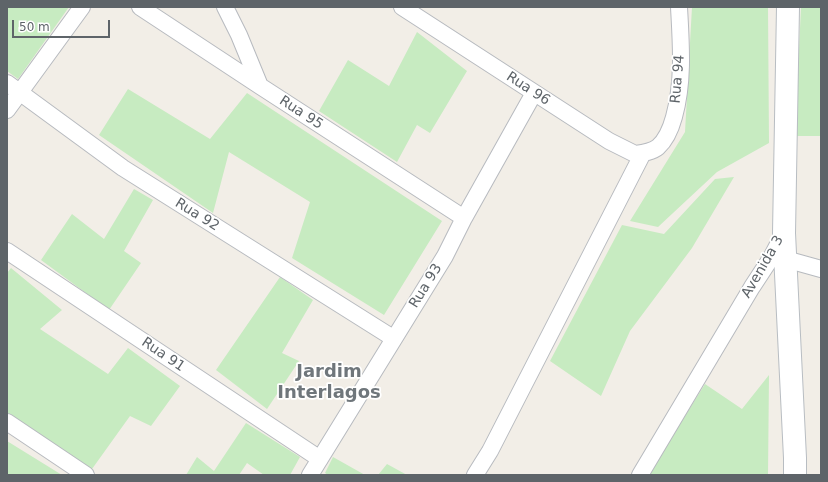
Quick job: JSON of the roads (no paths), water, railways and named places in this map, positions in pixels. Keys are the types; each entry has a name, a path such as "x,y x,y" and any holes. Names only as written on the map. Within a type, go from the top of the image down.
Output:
{"main road":[{"name":"Avenida 3","path":"784,233 788,7"},
{"path":"784,233 795,475"}],"street":[{"path":"7,110 13,88 82,7"},
{"name":"Rua 95","path":"140,7 464,218"},
{"path":"225,7 239,35 260,86"},
{"name":"Rua 96","path":"402,7 609,141 635,154 643,153"},
{"name":"Rua 94","path":"643,153 653,150 666,138 677,106 682,68 675,9"},
{"name":"Rua 92","path":"13,88 123,168 393,338"},
{"name":"Rua 93","path":"310,475 375,371 393,338 419,299 534,93"},
{"path":"474,475 490,451 643,153"},
{"name":"Avenida 3","path":"640,475 752,287 771,258 784,233"},
{"name":"Rua 91","path":"7,251 320,459"},
{"path":"785,259 821,269"},
{"path":"7,422 86,475"}],"district":[{"name":"Jardim Interlagos","path":"329,382"}]}
